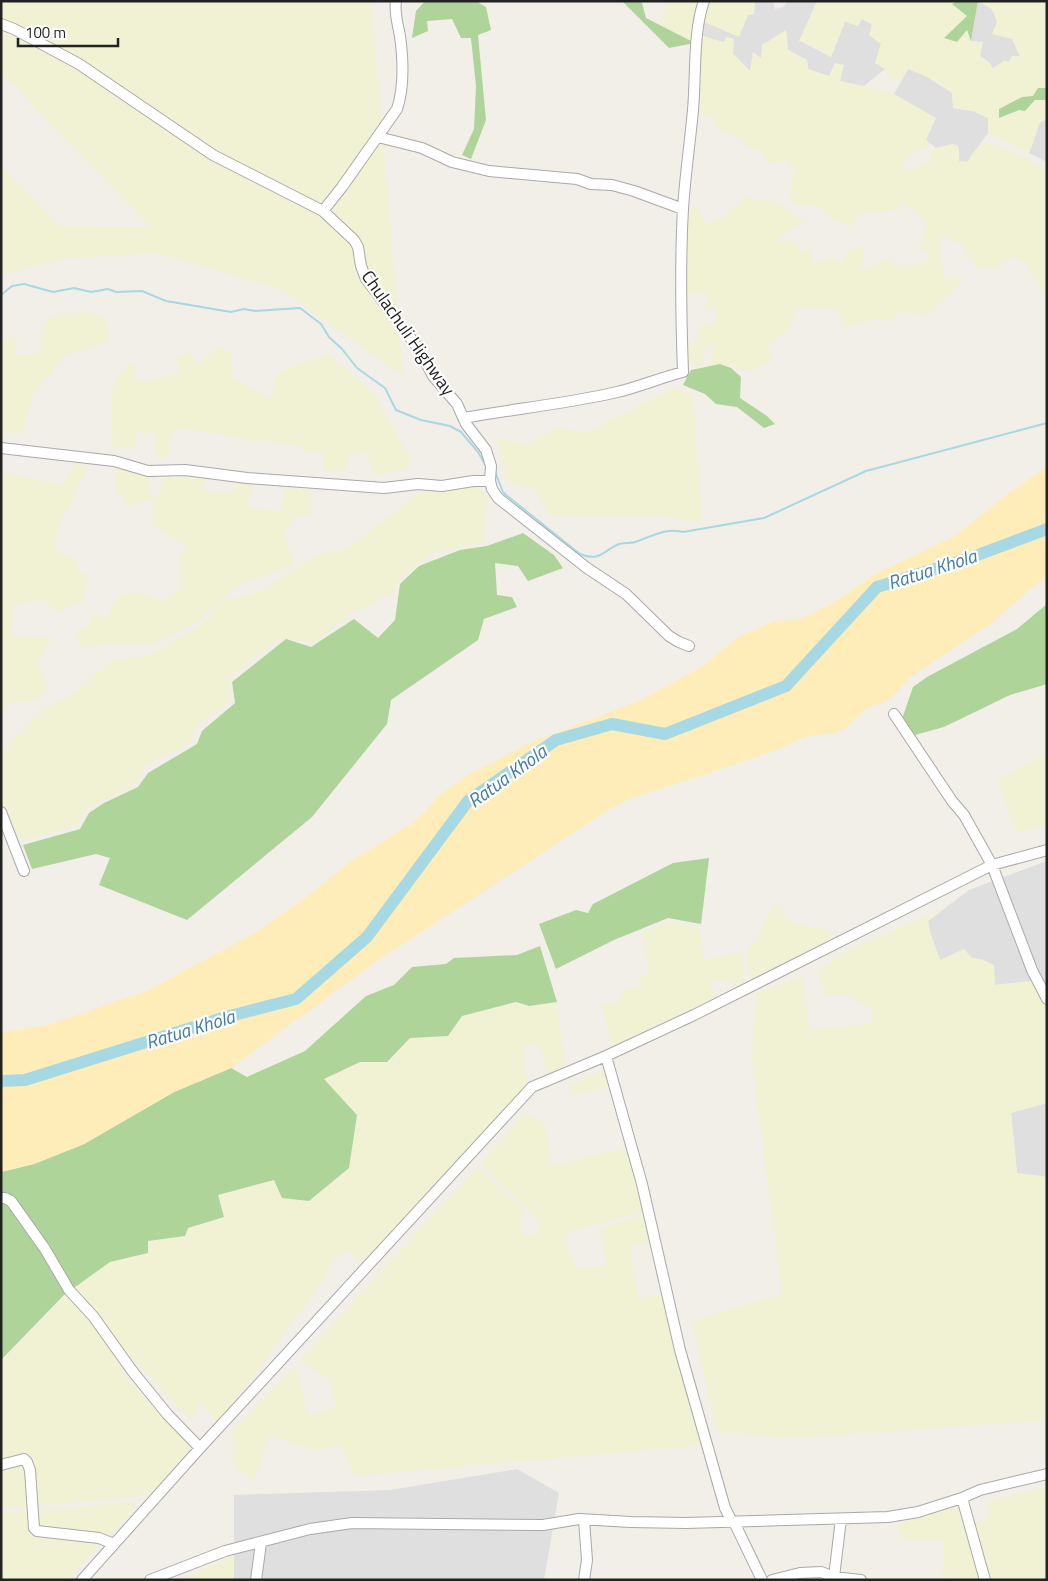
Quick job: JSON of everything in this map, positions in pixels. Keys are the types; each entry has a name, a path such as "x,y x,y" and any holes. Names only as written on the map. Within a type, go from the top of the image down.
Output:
{"street":[{"path":"323,211 397,109 400,100 401,67 396,1"},
{"path":"464,418 568,402 631,388 683,372 680,294 683,209 693,112 697,33 699,15 704,1"},
{"name":"Chulachuli Highway","path":"1,24 21,32 79,64 213,155 323,211 354,240 358,247 361,266 366,279 418,348 433,376 457,404 466,424 486,450 491,466 490,481 492,489 498,498 587,568 626,594 669,636 689,646"},
{"path":"378,137 422,148 452,162 489,171 577,179 591,184 634,191 683,209"},
{"path":"1,448 114,461 148,471 185,470 247,478 374,488 418,484 442,486 473,481 490,481"},
{"path":"894,714 952,801 964,815 992,865 1032,970 1047,998"},
{"path":"1,812 24,871"},
{"path":"82,1580 200,1448 532,1087 606,1056 702,1011 992,865 1047,850"},
{"path":"606,1056 642,1184 695,1408 725,1508 734,1522 762,1580"},
{"path":"1,1198 11,1201 45,1249 69,1290 93,1316 168,1416 200,1448"},
{"path":"1,1465 24,1459 27,1462 30,1470 34,1528 37,1531 99,1538 114,1544"},
{"path":"150,1580 225,1551 310,1529 352,1523 543,1525 565,1520 734,1522 888,1517 918,1512 962,1498 980,1490 1047,1474"},
{"path":"962,1498 985,1580"},
{"path":"584,1520 587,1560 584,1580"},
{"path":"834,1576 841,1520"},
{"path":"256,1580 261,1543"},
{"path":"772,1580 800,1573 821,1572 861,1580"}],"shaded area":[{"path":"755,1 773,1 775,9 783,7 788,1 817,1 800,41 831,57 845,21 862,19 872,24 881,44 876,62 885,69 864,86 839,81 808,69 807,60 788,50 786,31 761,59 754,53 750,71 724,43 703,36 704,21 754,14"},
{"path":"978,1 992,9 997,22 1012,39 1020,56 1009,62 1004,61 992,69 990,63 980,56 971,41"},
{"path":"908,69 926,76 952,93 953,108 973,111 988,118 988,133 967,162 958,161 953,144 936,148 926,140 894,94"},
{"path":"1047,119 1047,162 1029,153 1040,122"},
{"path":"1047,861 1047,1003 1032,981 995,985 993,972 983,960 972,958 940,960 928,921 969,890"},
{"path":"1047,1103 1047,1177 1017,1173 1011,1113"},
{"path":"517,1469 559,1493 544,1580 234,1580 234,1495 390,1490"}],"green space":[{"path":"1,1 371,1 403,376 281,289 158,253 66,258 1,275 1,166 59,226 151,227 1,72"},
{"path":"425,1 476,1 486,7 491,30 478,35 486,120 471,159 462,155 474,129 476,86 471,38 461,38 452,19 427,21 428,31 412,38 416,11"},
{"path":"622,1 638,1 642,3 646,18 695,43 669,48"},
{"path":"669,1 755,1 754,14 748,15 739,37 704,22 695,43 659,25"},
{"path":"817,1 957,1 952,5 968,16 944,38 967,30 971,41 983,42 980,56 990,63 993,69 1004,61 1009,62 1012,56 1020,56 1012,39 992,34 997,22 996,17 992,9 978,1 1047,1 1047,88 1038,88 1033,96 1000,118 1019,110 1025,111 1036,100 1045,100 1047,98 1047,119 1040,122 1029,153 988,133 988,118 973,111 953,108 952,93 926,76 908,69 901,82 889,77 885,69 875,63 881,44 869,35 872,24 862,19 858,26 845,22 831,57 815,46 799,41"},
{"path":"957,1 978,1 971,41 967,30 957,42 944,38 967,16 952,4"},
{"path":"786,30 788,50 807,60 808,69 829,76 835,63 844,65 840,81 894,94 936,118 926,140 928,147 915,151 905,160 903,169 914,169 932,161 930,154 936,148 953,144 957,145 959,149 959,161 967,162 975,150 987,143 1021,156 1047,171 1047,293 1040,287 1025,263 1014,257 993,268 979,267 966,255 964,245 941,235 939,253 945,270 942,278 964,280 927,315 899,312 892,319 871,320 843,328 836,308 796,307 787,332 768,344 772,360 752,371 721,364 708,367 715,343 706,347 701,365 683,365 682,344 699,342 697,327 716,324 715,308 707,309 707,293 680,294 683,209 695,206 707,224 722,218 746,197 777,202 806,223 789,230 776,241 795,242 801,251 812,250 812,264 833,258 842,263 851,249 864,247 864,256 859,272 891,258 893,266 925,264 930,254 920,249 927,222 904,203 900,209 863,213 849,227 837,221 826,211 806,203 800,206 790,202 791,181 797,169 790,166 786,160 770,164 759,150 748,147 736,136 714,126 714,117 693,112 703,36 724,42 726,37 734,39 733,54 750,71 753,52 761,58 762,45"},
{"path":"1038,88 1047,88 1047,98 1045,100 1035,100 1025,111 1019,110 999,118 999,109 1022,97 1033,96"},
{"path":"84,312 104,316 109,341 65,356 35,391 21,434 1,432 1,340 15,337 16,356 40,353 42,327 52,315"},
{"path":"215,348 230,352 233,378 271,400 276,375 294,366 329,354 375,395 399,439 411,455 408,469 374,475 366,452 348,456 345,472 325,472 323,451 306,454 303,446 268,441 251,441 187,429 178,429 171,434 168,458 155,456 155,434 135,432 134,449 111,447 112,391 114,382 130,362 137,365 133,379 140,378 142,382 181,373 176,357 191,353 196,364"},
{"path":"720,364 731,368 741,377 740,398 767,416 775,424 764,428 737,407 716,404 705,394 683,385 691,370"},
{"path":"675,388 693,395 702,523 658,515 550,515 533,488 507,482 497,438 527,445 560,427 584,433"},
{"path":"74,463 87,466 74,500 60,519 54,548 77,561 77,571 87,575 83,604 73,602 65,610 57,611 43,600 13,604 12,636 52,638 37,663 48,688 38,699 9,703 1,715 1,472 63,485"},
{"path":"116,469 149,477 150,495 159,498 162,476 205,479 203,490 216,492 232,493 234,481 252,485 248,508 281,511 284,488 311,490 310,516 297,517 284,532 294,565 237,585 199,621 152,644 117,643 82,647 76,632 90,625 91,613 107,618 118,595 134,593 152,595 161,602 182,588 178,556 189,548 152,524 153,499 128,506 115,489"},
{"path":"476,486 487,495 484,543 432,553 400,579 395,591 354,612 312,643 281,638 229,676 231,701 195,728 191,743 145,765 136,785 86,809 77,825 22,842 1,803 1,752 46,708 74,695 111,661 151,655 204,623 222,601 258,593 293,570 324,553 344,551 421,492"},
{"path":"523,533 554,555 563,568 528,581 518,566 495,563 497,595 512,597 517,607 484,619 478,640 391,700 387,724 312,817 187,920 99,885 110,858 96,854 32,869 23,845 80,829 89,813 104,803 138,787 148,773 197,744 202,731 235,703 232,682 286,639 311,647 354,619 378,638 395,620 400,584 419,566 460,550 487,546"},
{"path":"1047,604 1047,684 1010,695 944,727 915,735 906,728 903,716 913,687 927,677 1017,629"},
{"path":"1047,752 1047,824 1016,833 998,780"},
{"path":"709,858 701,924 668,918 614,940 556,969 539,924 576,910 588,913 593,904 673,863"},
{"path":"775,902 781,906 787,919 809,928 822,927 838,941 751,988 747,949 758,940 763,923"},
{"path":"947,907 928,921 940,960 964,949 972,958 994,965 995,985 1032,981 1047,1003 1047,1103 1011,1113 1017,1173 1047,1177 1047,1420 795,1438 717,1432 692,1322 782,1294 752,1060 756,993 802,977 810,1030 870,1024 873,1009 844,994 825,997 819,970 850,949"},
{"path":"669,922 699,928 704,961 741,951 745,989 726,980 711,982 711,988 723,999 694,1007 681,1016 613,1050 602,1005 618,1002 624,990 641,987 640,977 648,975 644,932"},
{"path":"540,946 557,1002 529,1006 516,1002 462,1016 448,1036 410,1038 387,1062 360,1062 324,1079 357,1115 349,1168 309,1201 282,1198 274,1180 218,1195 224,1217 188,1228 185,1236 148,1241 148,1253 110,1262 64,1295 1,1360 1,1172 34,1164 84,1144 174,1092 231,1068 247,1077 305,1051 366,996 394,985 412,967 446,964 454,958 517,955"},
{"path":"516,1002 529,1006 557,1002 565,1070 547,1077 540,1047 523,1044 523,1065 529,1086 363,1268 348,1249 333,1259 323,1281 218,1424 201,1401 192,1421 135,1361 120,1372 195,1451 154,1495 1,1509 1,1360 64,1295 110,1262 148,1253 148,1241 185,1236 187,1228 224,1217 218,1195 274,1180 309,1201 349,1168 357,1115 324,1079 360,1062 387,1062 410,1038 448,1036 462,1016"},
{"path":"609,1069 615,1086 571,1095 569,1085"},
{"path":"525,1113 544,1123 552,1166 628,1148 644,1212 571,1230 564,1240 578,1269 607,1265 600,1228 646,1215 651,1242 630,1246 638,1299 667,1294 701,1445 355,1476 341,1446 316,1450 269,1436 255,1480 234,1468 232,1430 295,1366 308,1415 336,1408 329,1379 300,1360 477,1167 524,1211 520,1218 523,1237 538,1235 540,1222 481,1164"},
{"path":"1047,1488 1047,1580 989,1580 973,1523 987,1519 991,1512 987,1508 988,1501"},
{"path":"137,1502 133,1510 68,1580 1,1580 1,1513"},
{"path":"965,1502 986,1580 942,1577 944,1559 943,1540 901,1539 897,1525"},
{"path":"234,1556 234,1580 179,1580"}],"sand":[{"path":"1047,467 1047,577 1035,585 992,623 913,675 885,702 871,706 844,729 834,733 799,739 779,749 634,797 613,807 374,963 231,1068 174,1092 84,1144 34,1164 1,1172 1,1032 48,1025 147,991 257,932 308,896 350,862 417,820 441,794 472,773 528,744 641,700 698,669 742,635 774,621 797,620 834,603 872,576 957,535 1006,495"}],"waterway":[{"path":"1,295 12,286 24,284 53,292 74,288 91,292 108,289 116,292 142,291 166,301 231,312 244,309 255,311 300,308 321,324 329,337 342,349 357,368 385,388 396,410 421,420 450,426 461,432 478,452 486,466"},
{"path":"495,472 506,495 580,554 593,557 601,555 619,544 636,542 655,534 671,531 683,532 764,518 866,471 1047,423"},
{"name":"Ratua Khola","path":"1,1081 25,1080 226,1017 296,999 367,937 468,801 556,740 612,724 665,734 786,686 877,587 967,559 1047,529"}]}
